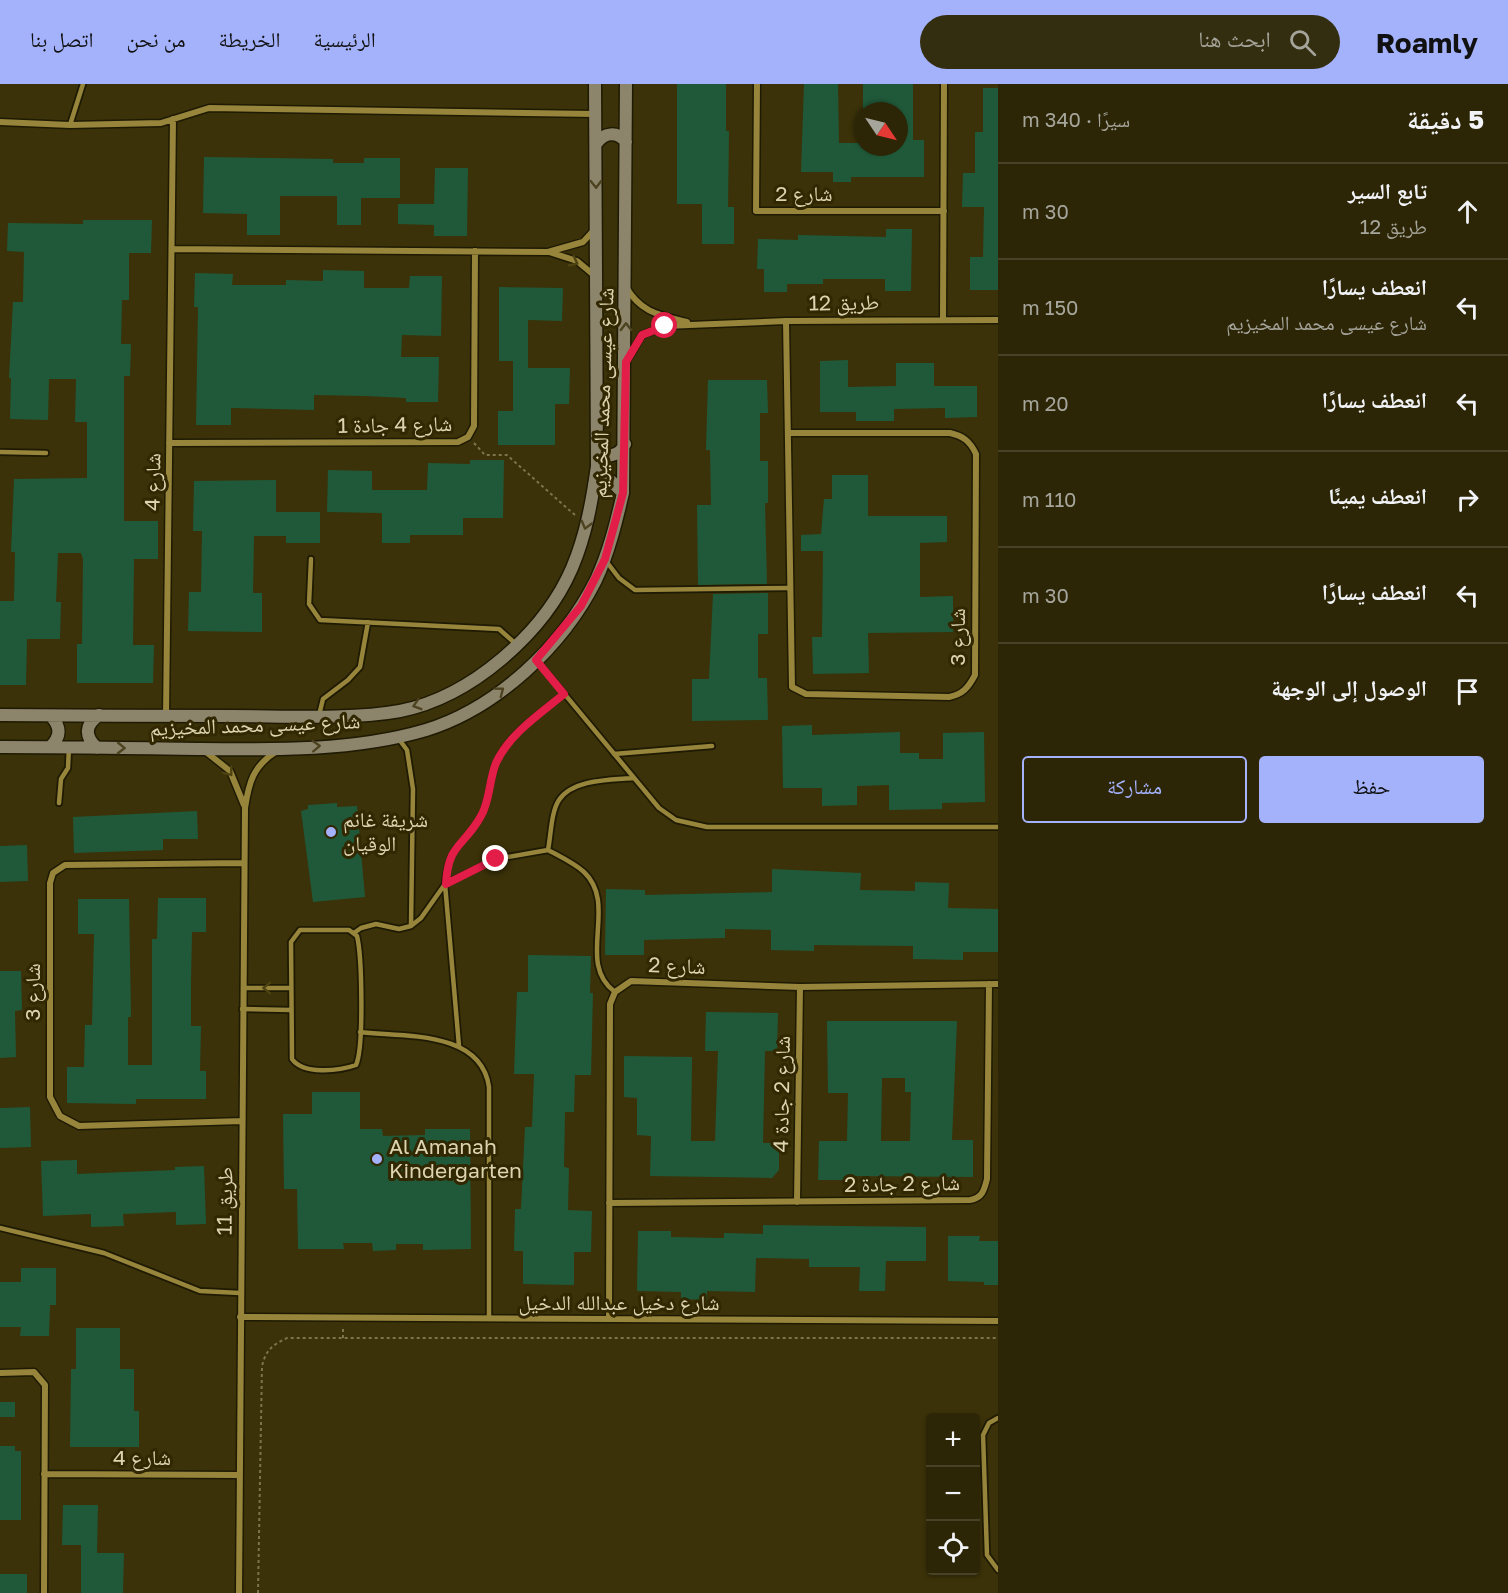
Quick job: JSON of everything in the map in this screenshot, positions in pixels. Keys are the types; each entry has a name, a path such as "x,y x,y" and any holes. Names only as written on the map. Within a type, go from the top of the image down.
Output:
{"street":[{"name":"شارع عيسى محمد المخيزيم","path":"0,715 319,715 400,711 450,694 478,678 516,644 560,593 586,526 594,485 597,448 595,84"},
{"name":"شارع عيسى محمد المخيزيم","path":"0,747 196,749 362,742 426,730 484,704 536,660 581,606 605,559 623,493 626,362 626,84"},
{"name":"شارع 2","path":"757,84 756,211 944,211"},
{"path":"943,319 944,84"},
{"path":"0,122 70,125 161,123 188,112 209,108 595,114"},
{"name":"شارع 4","path":"166,716 174,119"},
{"path":"596,144 604,135 610,134 626,142"},
{"path":"548,252 583,242 597,226"},
{"path":"172,249 548,252 577,261 597,278"},
{"name":"شارع 4 جادة 1","path":"170,443 458,442 468,437 474,426 475,251"},
{"name":"طريق 12","path":"626,286 640,306 650,313 690,323"},
{"name":"طريق 12","path":"626,362 642,335 665,326 690,323 998,320"},
{"name":"شارع 3","path":"786,321 790,681 792,687 799,692 949,697 959,695 969,687 975,675 976,454 972,446 962,436 950,433 789,434"},
{"path":"597,448 601,453 612,456 618,454 625,444"},
{"path":"594,485 605,480 611,481 623,493"},
{"path":"97,748 89,741 87,731 90,721 99,715"},
{"path":"50,747 57,741 59,732 57,722 51,716"},
{"name":"طريق 11","path":"240,1593 240,1293 245,808 254,770 269,756 286,747"},
{"name":"طريق 11","path":"196,749 216,758 230,771 240,790 245,808"},
{"name":"شارع 3","path":"242,1121 72,1124 60,1116 50,1097 50,883 57,870 65,865 243,863"},
{"name":"شارع 2","path":"615,992 631,981 800,987 998,984"},
{"name":"شارع 2 جادة 2","path":"609,1203 970,1200 981,1195 987,1179 989,984"},
{"name":"شارع 2 جادة 4","path":"797,1202 800,987"},
{"path":"609,1319 610,1004 615,992"},
{"name":"شارع دخيل عبدالله الدخيل","path":"240,1317 998,1321"},
{"path":"0,1372 34,1372 45,1385 44,1593"},
{"name":"شارع 4","path":"44,1474 239,1474"}],"lane":[{"path":"70,125 83,84"},
{"path":"0,452 46,453"},
{"path":"311,559 309,604 313,613 320,620 499,629 516,644"},
{"path":"605,559 619,578 635,590 790,588"},
{"path":"319,715 323,699 348,680 360,667 368,622"},
{"path":"536,660 633,778 667,815 696,826 998,827"},
{"path":"459,1046 446,884 447,864 455,847 481,816 496,763 509,743 564,694"},
{"path":"396,736 407,750 412,781 411,926"},
{"path":"614,754 712,746"},
{"path":"59,803 61,779 68,768 69,747"},
{"path":"548,849 558,801 567,791 600,781 633,778"},
{"path":"354,933 361,928 376,924 399,928 411,926 421,918 446,884 496,859 548,849 584,871 594,885 599,899 597,965 600,976 615,992"},
{"path":"300,930 349,930 354,933 359,944 360,1056 356,1065 323,1069 302,1067 292,1059 291,942 300,930"},
{"path":"242,988 291,988"},
{"path":"242,1010 291,1010"},
{"path":"360,1032 441,1041 459,1046 479,1061 485,1070 489,1087 489,1318"},
{"path":"0,1228 104,1253 200,1291 240,1293"},
{"path":"998,1418 989,1423 983,1435 987,1556 998,1570"}],"path":[{"path":"468,437 485,454 507,455 586,526"},
{"path":"258,1593 262,1366 265,1353 273,1345 287,1338 998,1338"}],"building":[{"path":"677,84 726,84 726,131 729,131 728,207 734,207 734,244 702,244 702,204 677,204"},
{"path":"804,84 838,84 839,143 854,143 854,156 908,156 908,102 863,102 863,84 913,84 913,140 924,140 924,177 851,177 851,182 833,182 833,172 801,172"},
{"path":"983,88 998,88 998,290 970,290 970,257 983,257 984,207 962,207 963,173 975,173 975,132 983,132"},
{"path":"204,157 333,159 333,163 364,163 364,158 400,158 400,198 361,198 361,225 337,225 337,196 280,196 280,235 247,235 247,214 203,213"},
{"path":"435,168 468,168 467,236 434,236 434,225 398,224 398,204 434,204"},
{"path":"83,220 152,220 151,253 129,253 129,300 122,300 121,344 131,344 130,376 124,376 124,521 158,521 158,559 134,559 133,645 154,645 153,683 77,683 77,644 82,644 83,559 81,553 58,553 56,602 61,602 60,639 27,639 26,685 0,685 0,601 14,601 15,552 11,552 14,479 87,478 87,422 75,422 76,379 49,379 48,420 10,419 11,378 9,378 13,302 23,302 24,252 7,251 8,223 83,224"},
{"path":"886,229 912,229 911,291 885,291 885,279 823,279 823,284 787,284 787,292 764,292 764,269 757,269 758,239 798,240 798,235 886,237"},
{"path":"323,270 364,271 364,288 409,288 410,276 442,276 441,336 402,335 401,357 439,357 438,402 406,402 406,398 314,395 314,410 231,408 231,425 196,425 198,307 194,307 195,273 233,274 232,285 286,285 286,280 323,281"},
{"path":"499,287 563,288 562,321 528,320 528,368 570,368 569,404 555,404 555,445 498,445 498,411 513,411 513,361 499,361"},
{"path":"848,360 848,387 896,386 896,363 934,363 934,386 977,386 977,417 945,418 945,408 894,409 894,421 856,421 856,412 820,412 820,361"},
{"path":"708,380 767,380 768,413 760,413 760,461 768,461 768,503 765,503 767,584 698,585 697,505 711,505 710,450 706,450"},
{"path":"470,460 504,460 503,518 463,518 463,535 410,535 410,543 382,543 382,513 327,512 328,470 372,471 372,490 427,490 428,463 470,464"},
{"path":"832,475 868,475 868,516 947,516 947,542 920,543 920,597 953,596 953,632 868,633 869,673 813,674 812,637 822,637 823,551 801,551 801,535 821,534 824,499 832,499"},
{"path":"276,480 276,512 320,512 320,543 286,543 286,536 254,536 253,593 262,593 262,632 188,631 189,592 201,592 202,531 193,531 194,481"},
{"path":"768,593 768,634 758,634 758,678 767,678 768,720 692,721 692,679 709,679 713,594"},
{"path":"812,725 812,735 900,732 900,753 919,753 919,759 943,759 943,733 984,732 985,802 942,803 942,809 889,810 889,785 857,786 857,805 822,806 822,788 783,788 782,726"},
{"name":"شريفة غانم الوقيان","path":"337,803 337,807 357,806 365,897 313,902 301,811 308,809 308,805"},
{"path":"197,811 198,839 163,839 163,850 74,853 73,817"},
{"path":"27,845 28,881 0,882 0,846"},
{"path":"772,869 861,873 860,890 915,891 915,882 949,883 948,908 998,909 998,952 963,952 963,960 913,959 913,946 814,945 814,951 771,950 771,930 725,929 725,938 644,940 644,955 605,955 606,889 645,890 645,895 772,892"},
{"path":"158,898 206,898 206,932 192,932 191,1026 201,1026 200,1071 206,1071 206,1099 136,1099 136,1104 67,1103 67,1067 84,1067 85,1025 92,1025 94,934 78,934 78,899 129,899 131,1017 128,1017 128,1065 152,1065 152,939 157,939"},
{"path":"528,955 591,956 590,993 593,993 591,1075 575,1075 574,1112 565,1112 564,1167 569,1168 568,1210 592,1211 591,1252 574,1252 574,1285 523,1284 523,1251 514,1251 515,1209 521,1209 525,1127 532,1127 534,1074 514,1074 517,992 528,992"},
{"path":"0,971 21,971 22,1010 15,1011 16,1057 0,1058"},
{"path":"706,1012 778,1013 777,1051 765,1051 763,1143 779,1143 779,1170 772,1178 650,1176 651,1136 637,1135 637,1098 624,1097 624,1056 692,1057 691,1141 715,1141 718,1051 705,1051"},
{"path":"827,1021 957,1021 952,1140 973,1140 973,1177 851,1176 851,1180 818,1180 819,1141 847,1141 848,1093 828,1093","holes":["882,1078 905,1078 905,1092 911,1092 910,1141 881,1141"]},
{"name":"Al Amanah Kindergarten","path":"312,1092 360,1092 360,1129 382,1129 383,1136 425,1135 425,1129 470,1129 471,1249 423,1250 423,1244 396,1244 396,1250 373,1251 372,1243 343,1243 344,1249 298,1249 297,1189 284,1189 283,1114 312,1114"},
{"path":"30,1107 31,1147 0,1148 0,1108"},
{"path":"77,1160 77,1174 175,1170 175,1167 204,1166 206,1224 176,1225 176,1212 123,1214 124,1226 91,1227 91,1214 43,1216 41,1161"},
{"path":"763,1225 926,1227 926,1261 886,1261 885,1291 859,1291 860,1267 809,1267 809,1259 756,1258 755,1292 707,1291 707,1300 681,1299 681,1292 637,1291 638,1231 671,1231 671,1237 724,1238 724,1233 763,1234"},
{"path":"948,1236 980,1236 979,1241 998,1241 998,1285 984,1285 984,1282 948,1281"},
{"path":"21,1268 56,1268 56,1305 50,1305 49,1336 20,1336 21,1327 0,1327 0,1282 21,1282"},
{"path":"76,1328 120,1328 120,1369 134,1369 134,1411 139,1411 139,1447 70,1447 71,1369 76,1369"},
{"path":"0,1402 15,1402 15,1417 0,1417"},
{"path":"0,1446 15,1446 15,1451 21,1451 21,1520 0,1520"},
{"path":"63,1505 98,1505 97,1553 124,1553 123,1593 81,1593 81,1545 62,1545"},
{"path":"0,1574 27,1574 27,1593 0,1593"}],"place":[{"name":"شريفة غانم الوقيان","path":"331,832"},
{"name":"Al Amanah Kindergarten","path":"377,1159"}],"route":[{"path":"496,859 446,884 447,864 455,847 481,816 496,763 509,743 564,694 536,660 581,606 605,559 623,493 626,362 642,335 652,329 665,326"}]}
